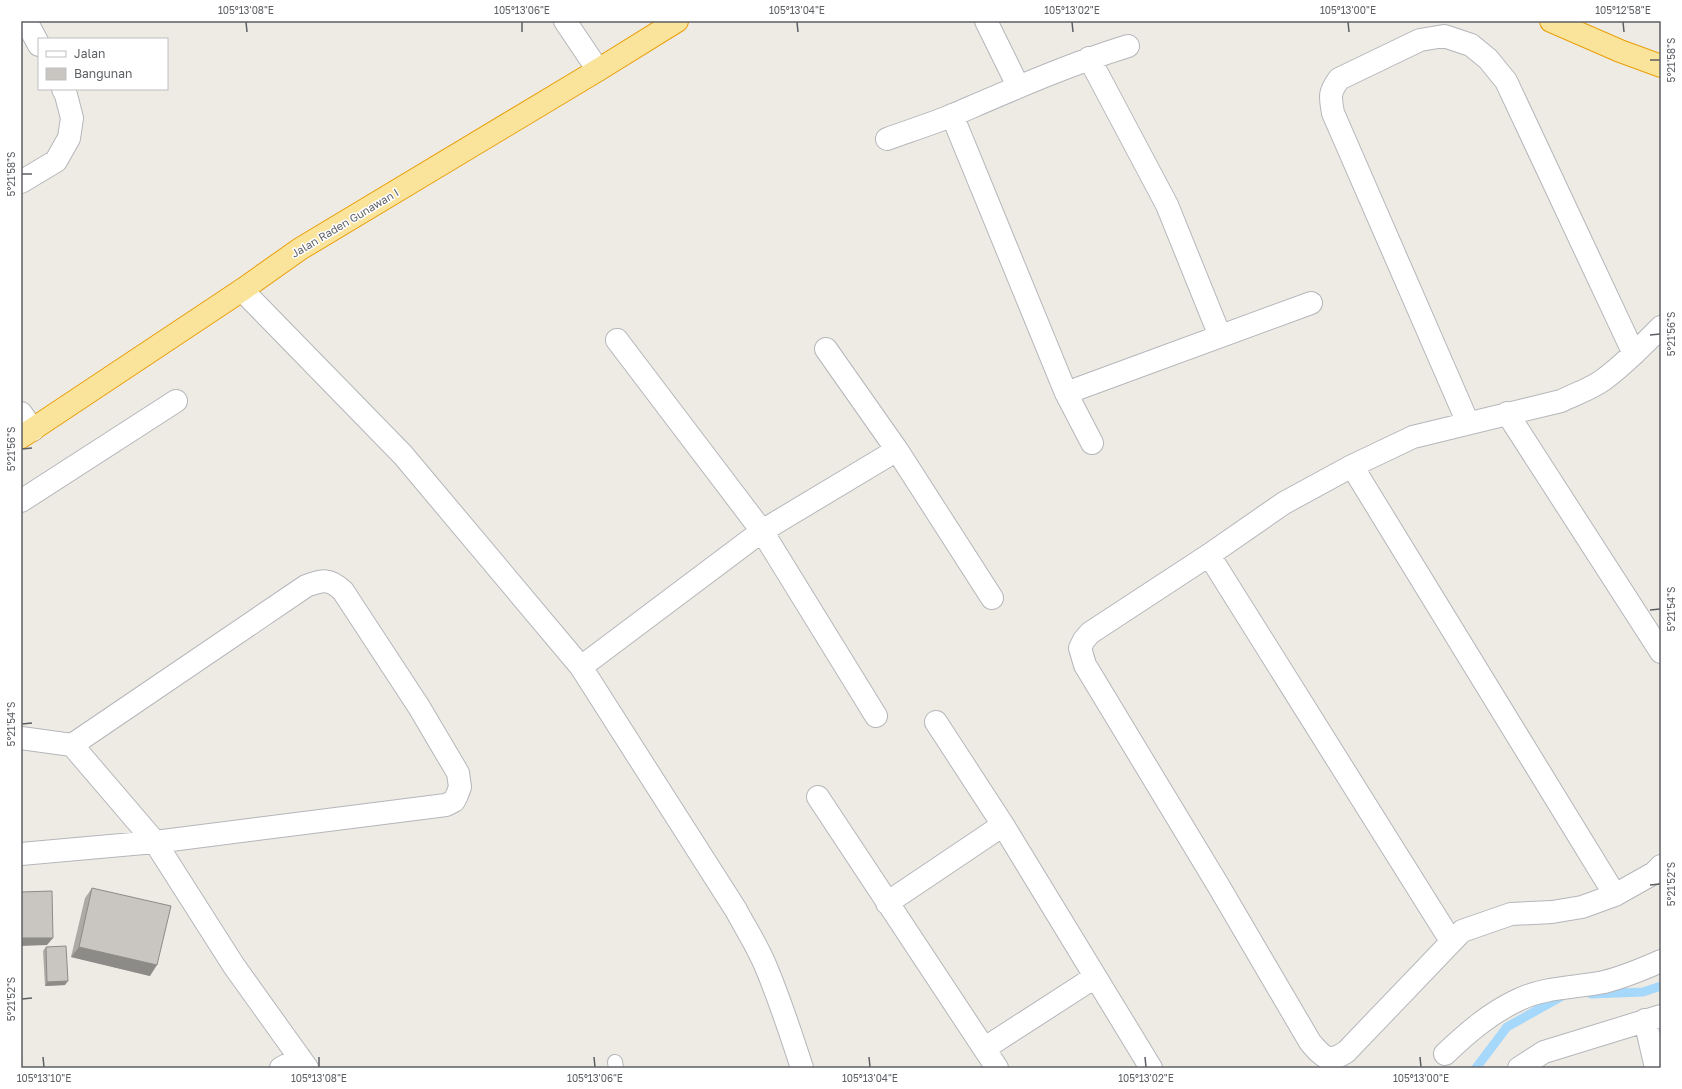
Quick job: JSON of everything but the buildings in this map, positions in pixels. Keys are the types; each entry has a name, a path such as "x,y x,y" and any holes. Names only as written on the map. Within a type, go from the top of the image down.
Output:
{"highway":[{"name":"Jalan Raden Gunawan I","path":"25,427 242,290 300,249 598,70 676,21"},
{"path":"1551,21 1620,51 1661,66"}],"street":[{"path":"26,21 38,43"},
{"path":"565,21 598,70"},
{"path":"986,21 1018,86"},
{"path":"1468,423 1333,113 1331,100 1331,91 1339,79 1420,40 1444,36 1471,45 1488,59 1506,81 1634,354"},
{"path":"888,140 1089,58 1128,46"},
{"path":"1089,58 1167,206 1220,336"},
{"path":"21,182 56,160 69,138 72,118 63,90"},
{"path":"952,115 1066,393 1092,443"},
{"path":"242,290 403,455 581,667 736,910 766,966 791,1032 802,1068"},
{"path":"1066,393 1311,303"},
{"path":"1659,333 1603,381 1584,390 1561,400 1413,437 1352,466 1284,502 1209,555 1090,633 1080,648 1081,656 1085,665 1218,885 1310,1042 1320,1053 1329,1059 1337,1058 1346,1052 1462,931 1511,914 1552,912 1582,906 1614,895 1654,873 1661,866"},
{"path":"617,340 762,531 876,716"},
{"path":"826,348 897,450 992,598"},
{"path":"21,501 176,401"},
{"path":"1508,413 1661,652"},
{"path":"581,667 762,531 897,450"},
{"path":"1352,466 1614,895"},
{"path":"1209,555 1451,941"},
{"path":"21,738 72,744 306,586 327,581 336,584 343,591 419,707 458,773 460,787 454,801 446,805 155,842 21,854"},
{"path":"936,722 1003,825 1148,1067"},
{"path":"72,744 155,842 234,966 303,1063 281,1068"},
{"path":"818,797 959,1012 998,1068"},
{"path":"887,903 1003,825"},
{"path":"1445,1054 1476,1025 1518,1000 1557,988 1604,982 1625,976 1661,961"},
{"path":"985,1048 1095,977"},
{"path":"1519,1068 1544,1052 1653,1018 1656,1068"}],"waterway":[{"path":"1591,994 1643,992 1661,986"},
{"path":"1476,1068 1507,1027 1564,995"}]}
